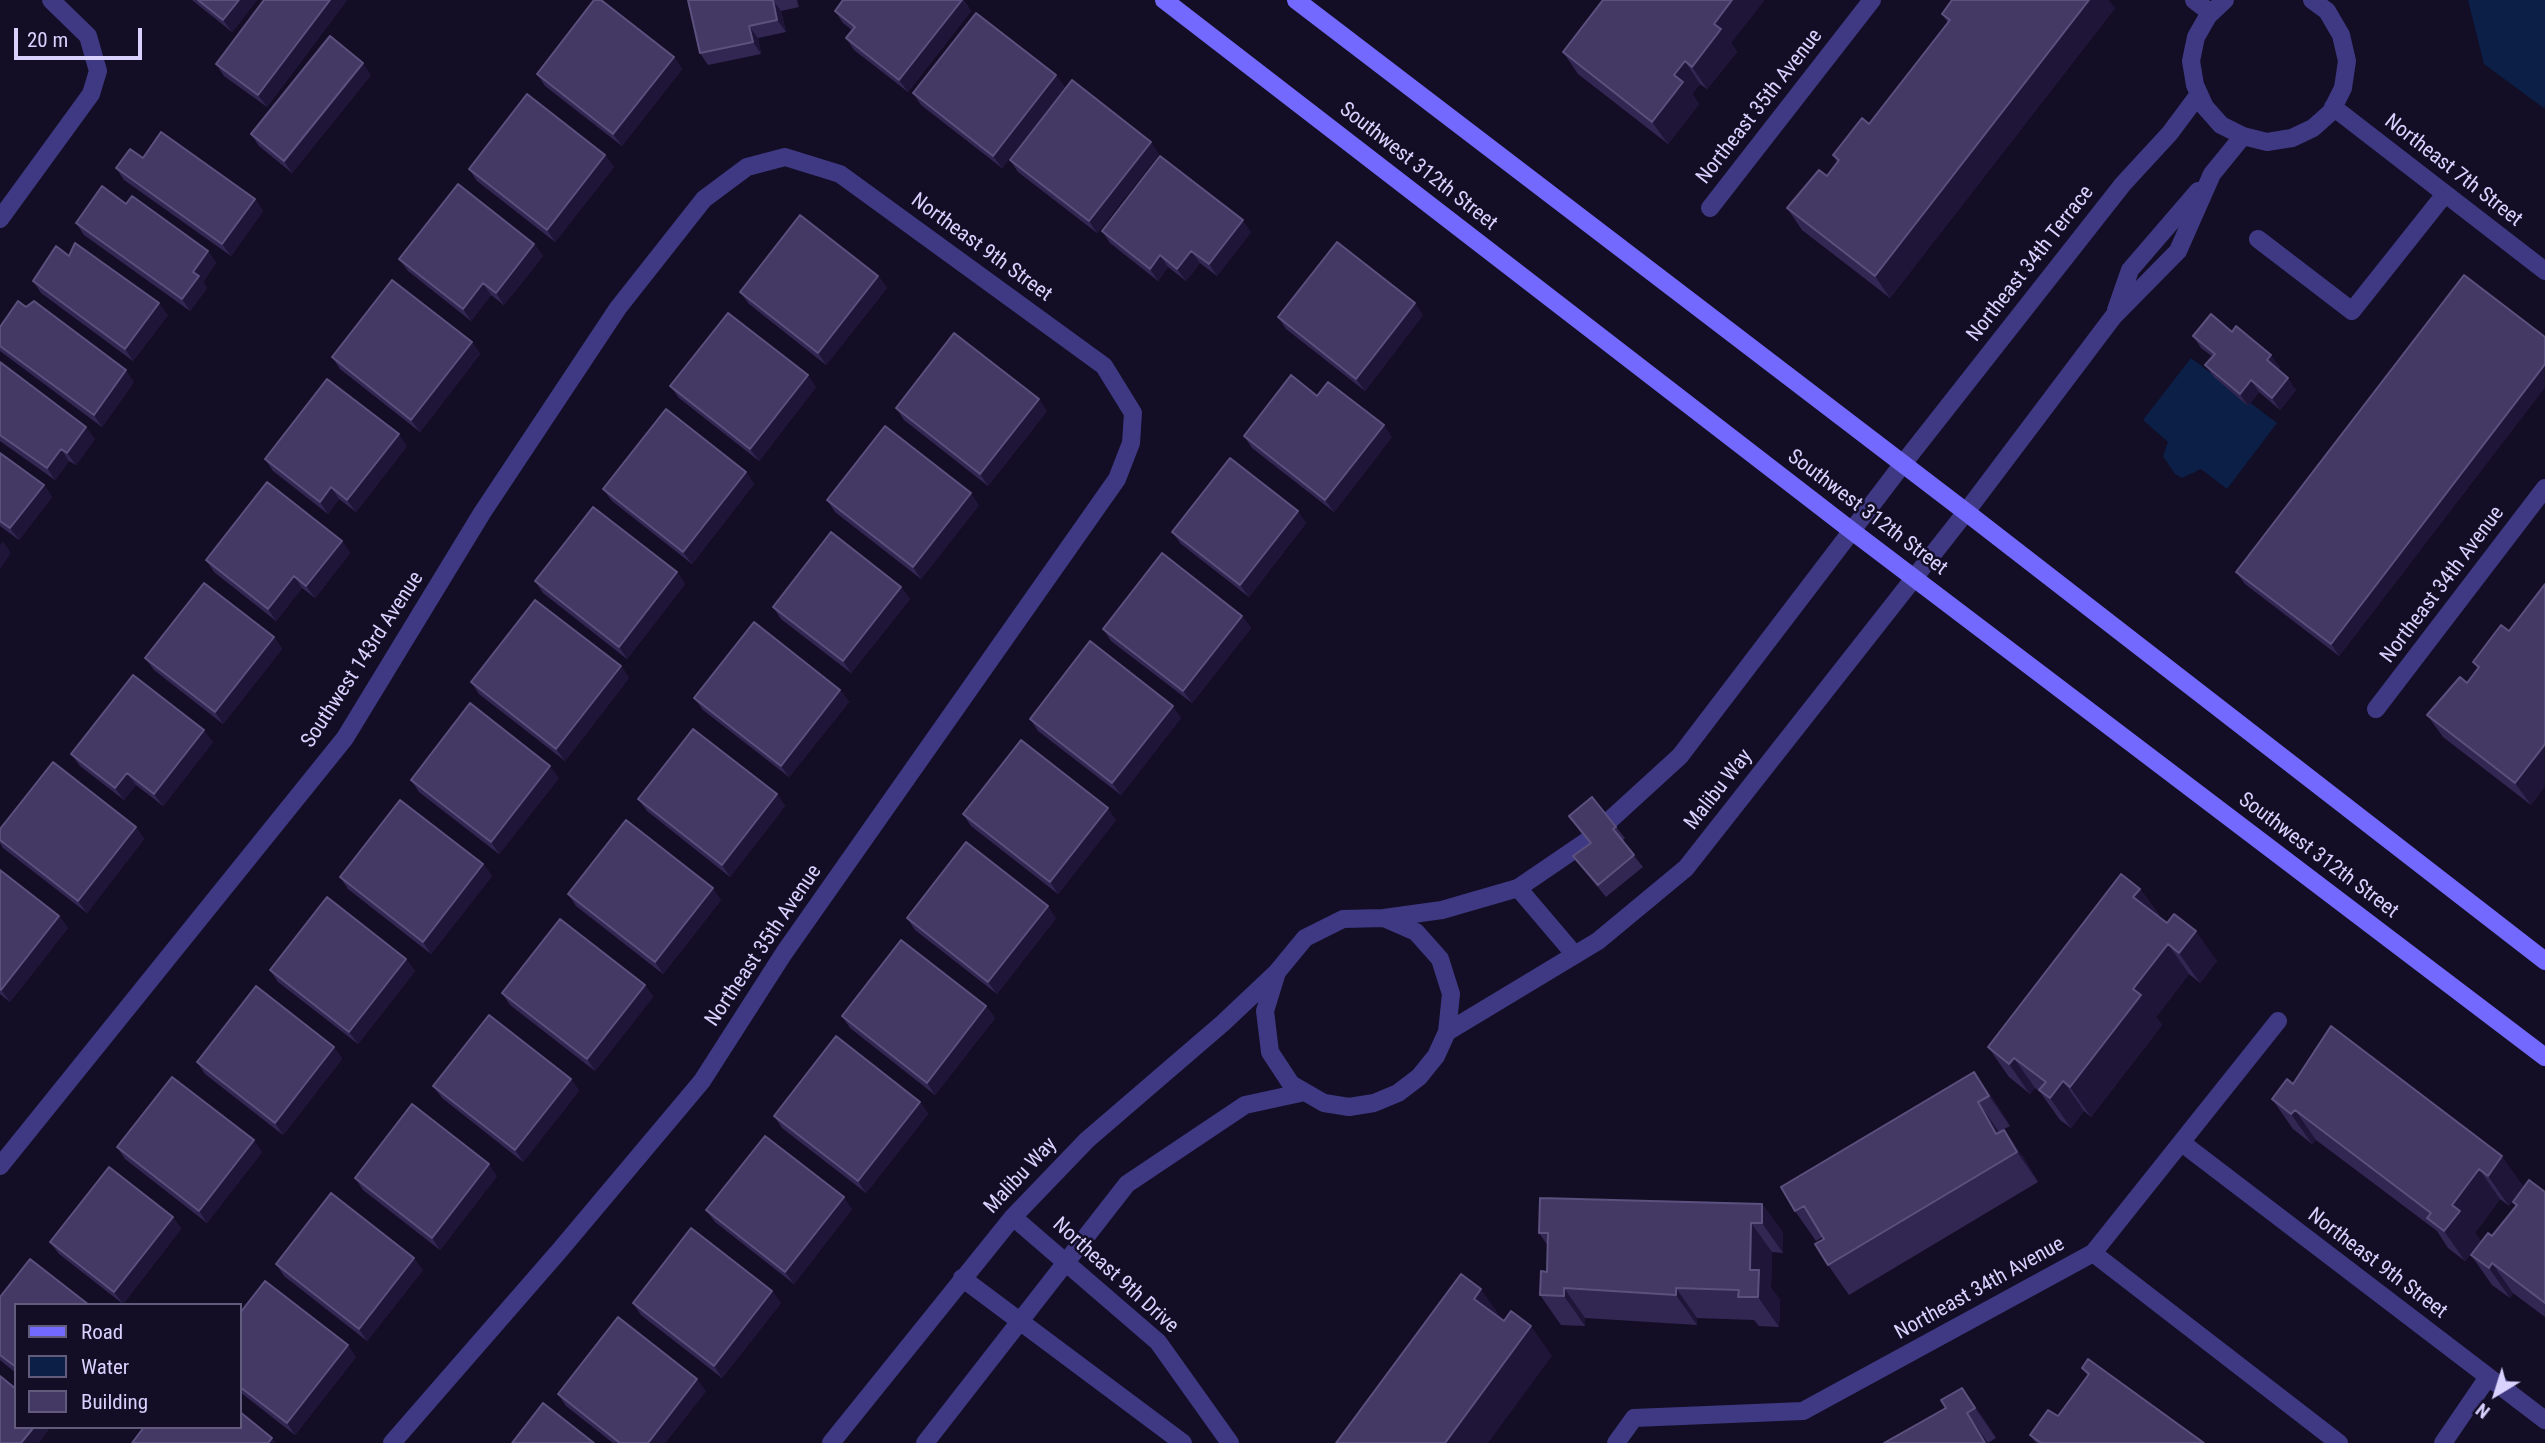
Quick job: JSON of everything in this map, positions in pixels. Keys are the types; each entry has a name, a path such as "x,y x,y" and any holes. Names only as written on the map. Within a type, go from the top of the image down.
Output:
{"main road":[{"name":"Southwest 312th Street","path":"1164,0 1852,531 2545,1057"},
{"path":"1296,0 1966,512 2545,961"}],"street":[{"path":"0,219 91,94 98,71 88,36 51,0"},
{"name":"Northeast 35th Avenue","path":"1710,208 1872,0"},
{"path":"2194,0 2211,13"},
{"path":"2225,0 2211,13 2196,37 2191,61 2199,94 2205,107 2221,125 2243,136 2267,142 2291,138 2313,128 2333,107 2343,88 2347,61 2341,34 2327,11 2312,0"},
{"name":"Northeast 34th Terrace","path":"1902,465 2123,184 2170,133 2199,94"},
{"name":"Northeast 7th Street","path":"2333,107 2545,271"},
{"path":"1966,512 2113,317 2178,251 2212,174 2243,136"},
{"name":"Northeast 9th Street","path":"747,167 785,157 840,174 1104,366 1133,412 1131,443"},
{"name":"Southwest 143rd Avenue","path":"0,1166 345,738 482,513 618,308 704,200 747,167"},
{"path":"2258,239 2352,311 2445,194"},
{"name":"Northeast 35th Avenue","path":"392,1443 561,1250 702,1081 784,953 1116,479 1131,443"},
{"name":"Malibu Way","path":"831,1443 1013,1217 1087,1140 1223,1023 1277,972 1305,938 1343,919 1384,918 1441,910 1518,888 1587,841 1681,756 1902,465"},
{"name":"Northeast 34th Avenue","path":"2376,709 2545,488"},
{"name":"Malibu Way","path":"1447,1032 1598,941 1686,868 1966,512"},
{"path":"1518,888 1575,955"},
{"name":"Malibu Way","path":"1277,972 1265,1011 1270,1052 1291,1084 1324,1103 1349,1107 1374,1104 1398,1093 1419,1077 1436,1056 1447,1032 1451,994 1440,959 1416,932 1384,918"},
{"name":"Northeast 34th Avenue","path":"1616,1443 1634,1418 1803,1411 2093,1253 2278,1021"},
{"path":"925,1443 1017,1321 1127,1184 1245,1105 1305,1092"},
{"name":"Northeast 9th Street","path":"2182,1143 2545,1420"},
{"name":"Northeast 9th Drive","path":"1013,1217 1158,1342 1230,1443"},
{"path":"2093,1253 2339,1443"},
{"path":"962,1278 1183,1443"},
{"path":"2443,1443 2488,1377"}],"water":[{"path":"2468,0 2545,0 2545,109 2484,64"},
{"path":"2191,358 2277,423 2227,489 2201,469 2182,478 2175,474 2163,456 2168,442 2143,420"}],"building":[{"path":"198,0 239,0 223,20"},
{"path":"264,0 330,0 258,95 216,64"},
{"path":"594,0 601,0 674,57 613,134 537,74"},
{"path":"688,0 773,0 777,20 749,26 753,42 700,53"},
{"path":"843,0 962,0 899,80 846,38 855,27 835,11"},
{"path":"1603,0 1732,0 1714,24 1721,29 1692,67 1685,61 1674,75 1683,82 1652,122 1563,52"},
{"path":"1952,0 2089,0 1875,276 1787,208 1819,170 1827,176 1839,160 1833,155 1862,118 1869,124 1950,20 1942,14"},
{"path":"976,13 1056,75 993,156 913,93"},
{"path":"330,36 363,63 284,161 251,134"},
{"path":"1072,80 1151,142 1089,221 1010,160"},
{"path":"527,94 605,155 547,230 469,169"},
{"path":"161,132 255,199 222,244 116,168 130,149 143,158"},
{"path":"1160,156 1243,220 1209,264 1191,251 1177,269 1160,255 1150,269 1102,231"},
{"path":"458,184 534,244 496,293 483,283 463,309 399,259"},
{"path":"102,186 126,204 132,196 208,251 193,272 199,276 182,299 76,223"},
{"path":"800,215 878,276 818,353 740,292"},
{"path":"1337,242 1415,303 1356,379 1278,317"},
{"path":"75,243 159,303 125,349 33,281 56,246 69,256"},
{"path":"2464,275 2545,337 2545,364 2331,644 2236,572"},
{"path":"392,280 472,342 411,420 332,357"},
{"path":"18,301 26,307 34,301 126,370 94,415 0,346 0,327"},
{"path":"728,313 808,375 750,449 670,386"},
{"path":"2211,314 2232,332 2236,326 2271,355 2267,360 2288,378 2272,398 2251,380 2240,394 2205,365 2215,354 2193,336"},
{"path":"954,333 1039,399 980,474 896,408"},
{"path":"0,362 86,427 67,453 61,449 47,468 0,435"},
{"path":"1291,375 1317,396 1328,382 1384,425 1325,500 1244,436"},
{"path":"327,379 399,434 347,500 331,487 320,502 265,459"},
{"path":"666,409 746,472 683,552 603,489"},
{"path":"885,426 971,493 913,567 827,500"},
{"path":"0,453 44,485 10,528 0,521"},
{"path":"1230,458 1298,511 1240,585 1172,532"},
{"path":"267,482 342,541 306,586 294,576 268,609 206,560"},
{"path":"593,507 677,572 619,647 535,581"},
{"path":"831,532 901,587 843,661 773,607"},
{"path":"1162,553 1242,616 1183,691 1103,629"},
{"path":"204,583 274,637 215,712 145,658"},
{"path":"2545,584 2545,744 2515,783 2427,715 2460,677 2467,683 2479,667 2473,662 2501,625 2509,631"},
{"path":"535,600 621,666 556,749 471,682"},
{"path":"754,622 840,690 781,766 694,698"},
{"path":"1090,641 1173,706 1112,783 1030,719"},
{"path":"133,675 204,730 154,794 127,773 115,788 71,754"},
{"path":"470,703 550,766 491,842 411,780"},
{"path":"693,729 777,794 722,865 638,799"},
{"path":"1021,740 1108,808 1050,882 963,814"},
{"path":"53,762 136,827 78,901 0,840 0,829"},
{"path":"1592,797 1634,855 1598,885 1573,856 1591,843 1569,816"},
{"path":"400,800 483,864 423,942 340,877"},
{"path":"626,820 713,888 655,962 568,894"},
{"path":"966,842 1048,906 988,982 907,918"},
{"path":"0,870 59,916 1,990 0,989"},
{"path":"2121,874 2140,889 2133,897 2167,923 2174,914 2196,931 2179,953 2168,944 2133,989 2141,995 2070,1087 2063,1081 2050,1098 2039,1090 2046,1082 2014,1058 2009,1064 1988,1047"},
{"path":"327,897 406,959 349,1032 270,970"},
{"path":"560,919 645,985 587,1059 502,993"},
{"path":"901,940 986,1006 927,1083 842,1016"},
{"path":"256,986 334,1047 275,1123 197,1062"},
{"path":"489,1015 571,1079 515,1150 433,1086"},
{"path":"2331,1026 2502,1156 2488,1176 2479,1169 2452,1205 2460,1211 2444,1231 2427,1218 2431,1213 2295,1110 2291,1114 2272,1099 2287,1079 2293,1084"},
{"path":"836,1036 920,1102 858,1181 774,1116"},
{"path":"1974,1072 1989,1096 1978,1102 1996,1134 2004,1130 2017,1152 1828,1265 1815,1244 1824,1239 1804,1206 1795,1211 1781,1187"},
{"path":"172,1077 254,1140 199,1211 117,1147"},
{"path":"412,1104 489,1164 432,1238 355,1178"},
{"path":"765,1136 844,1197 785,1272 706,1210"},
{"path":"109,1167 173,1217 114,1292 50,1242"},
{"path":"2529,1180 2545,1192 2545,1303 2492,1263 2489,1268 2471,1255 2488,1233 2492,1236 2517,1205 2513,1202"},
{"path":"331,1193 414,1258 359,1329 276,1264"},
{"path":"1540,1198 1762,1204 1762,1223 1751,1223 1750,1270 1759,1270 1758,1297 1738,1297 1739,1290 1676,1288 1676,1295 1564,1288 1564,1296 1540,1295 1541,1271 1547,1272 1548,1233 1539,1233"},
{"path":"691,1228 772,1291 714,1366 633,1303"},
{"path":"30,1259 86,1303 14,1303 14,1366 0,1355 0,1297"},
{"path":"1461,1274 1481,1289 1474,1299 1504,1321 1511,1311 1531,1326 1445,1443 1336,1443"},
{"path":"265,1281 348,1345 287,1423 242,1389 242,1310"},
{"path":"618,1317 697,1379 648,1443 620,1443 558,1394"},
{"path":"2088,1359 2204,1443 2041,1443 2030,1435 2048,1410 2058,1416 2089,1374 2082,1368"},
{"path":"0,1376 14,1387 14,1429 32,1429 21,1443 0,1443"},
{"path":"1962,1388 1975,1408 1967,1413 1985,1443 1884,1443 1946,1408 1941,1400"},
{"path":"543,1403 594,1443 512,1443"},
{"path":"242,1414 272,1438 268,1443 132,1443 142,1429 242,1429"}]}
